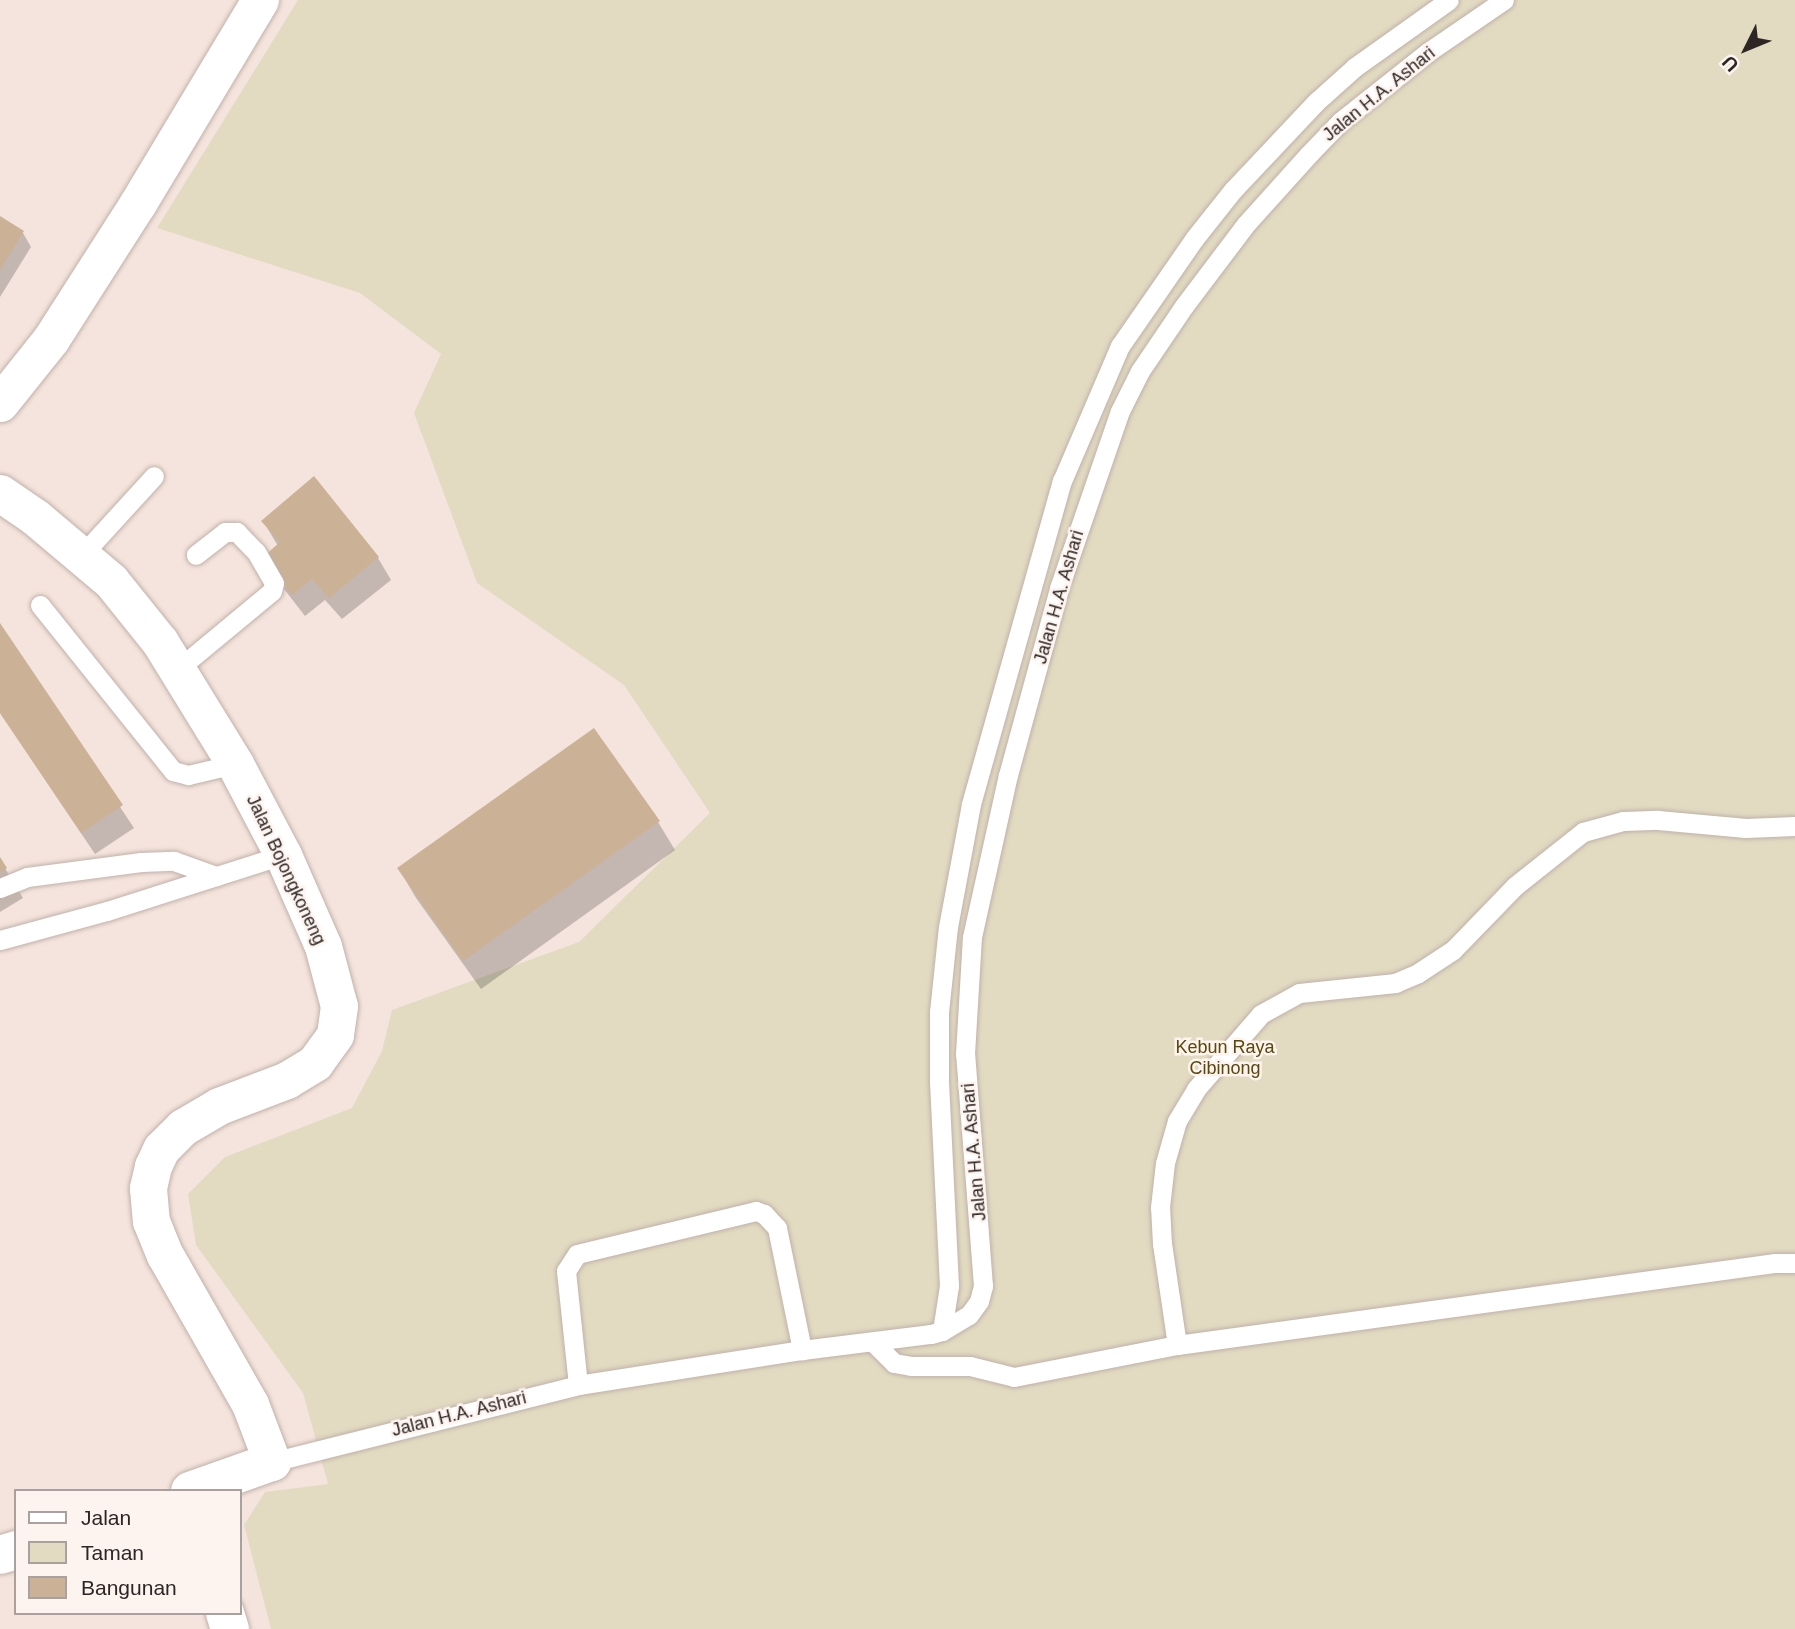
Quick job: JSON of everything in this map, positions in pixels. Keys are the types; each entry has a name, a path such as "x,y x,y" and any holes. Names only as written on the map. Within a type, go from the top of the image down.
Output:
{"street":[{"path":"0,403 51,339 138,203 260,0"},
{"name":"Jalan Bojongkoneng","path":"0,493 111,581 178,669 235,764 284,855 323,946 339,1006 335,1035 315,1063 287,1080 219,1106 183,1127 161,1149 153,1166 148,1188 151,1220 165,1255 250,1404 272,1462"},
{"name":"Jalan H.A. Ashari","path":"198,1489 272,1462"}],"lane":[{"name":"Jalan H.A. Ashari","path":"942,1331 949,1286 939,1081 939,1012 948,927 971,804 1062,481 1120,345 1194,239 1233,190 1316,102 1355,66 1449,0"},
{"name":"Jalan H.A. Ashari","path":"272,1462 578,1385 942,1331 969,1315 979,1301 983,1286 965,1054 972,937 1008,775 1059,588 1120,411 1140,371 1184,306 1246,224 1309,153 1341,121 1428,52 1504,0"},
{"path":"81,556 154,476"},
{"path":"178,669 272,592 274,583 256,552 237,532 225,532 196,555"},
{"path":"40,605 173,771 188,775 235,764"},
{"path":"1177,1345 1162,1244 1160,1207 1165,1163 1177,1121 1196,1089 1218,1060 1261,1014 1300,993 1395,983 1418,973 1453,950 1515,886 1583,832 1623,821 1658,820 1746,828 1795,826"},
{"path":"0,940 107,911 284,855"},
{"path":"0,888 27,877 141,862 174,861 216,876"},
{"path":"578,1385 566,1272 577,1254 756,1211 764,1214 777,1228 802,1350"},
{"path":"874,1343 894,1363 911,1366 970,1366 1014,1377 1177,1345 1762,1265 1795,1263"}],"green space":[{"name":"Kebun Raya Cibinong","path":"298,0 1795,0 1795,1629 271,1629 244,1525 265,1492 328,1484 303,1393 196,1245 188,1194 225,1157 352,1108 382,1051 392,1010 579,942 710,813 624,685 477,583 414,413 441,354 360,293 157,228"}],"building":[{"path":"0,216 24,231 0,270"},
{"path":"314,476 379,557 329,598 312,579 292,595 262,558 280,542 261,521"},
{"path":"0,623 123,805 81,833 0,713"},
{"path":"594,728 660,821 463,961 397,868"},
{"path":"0,857 7,868 0,873"}]}
